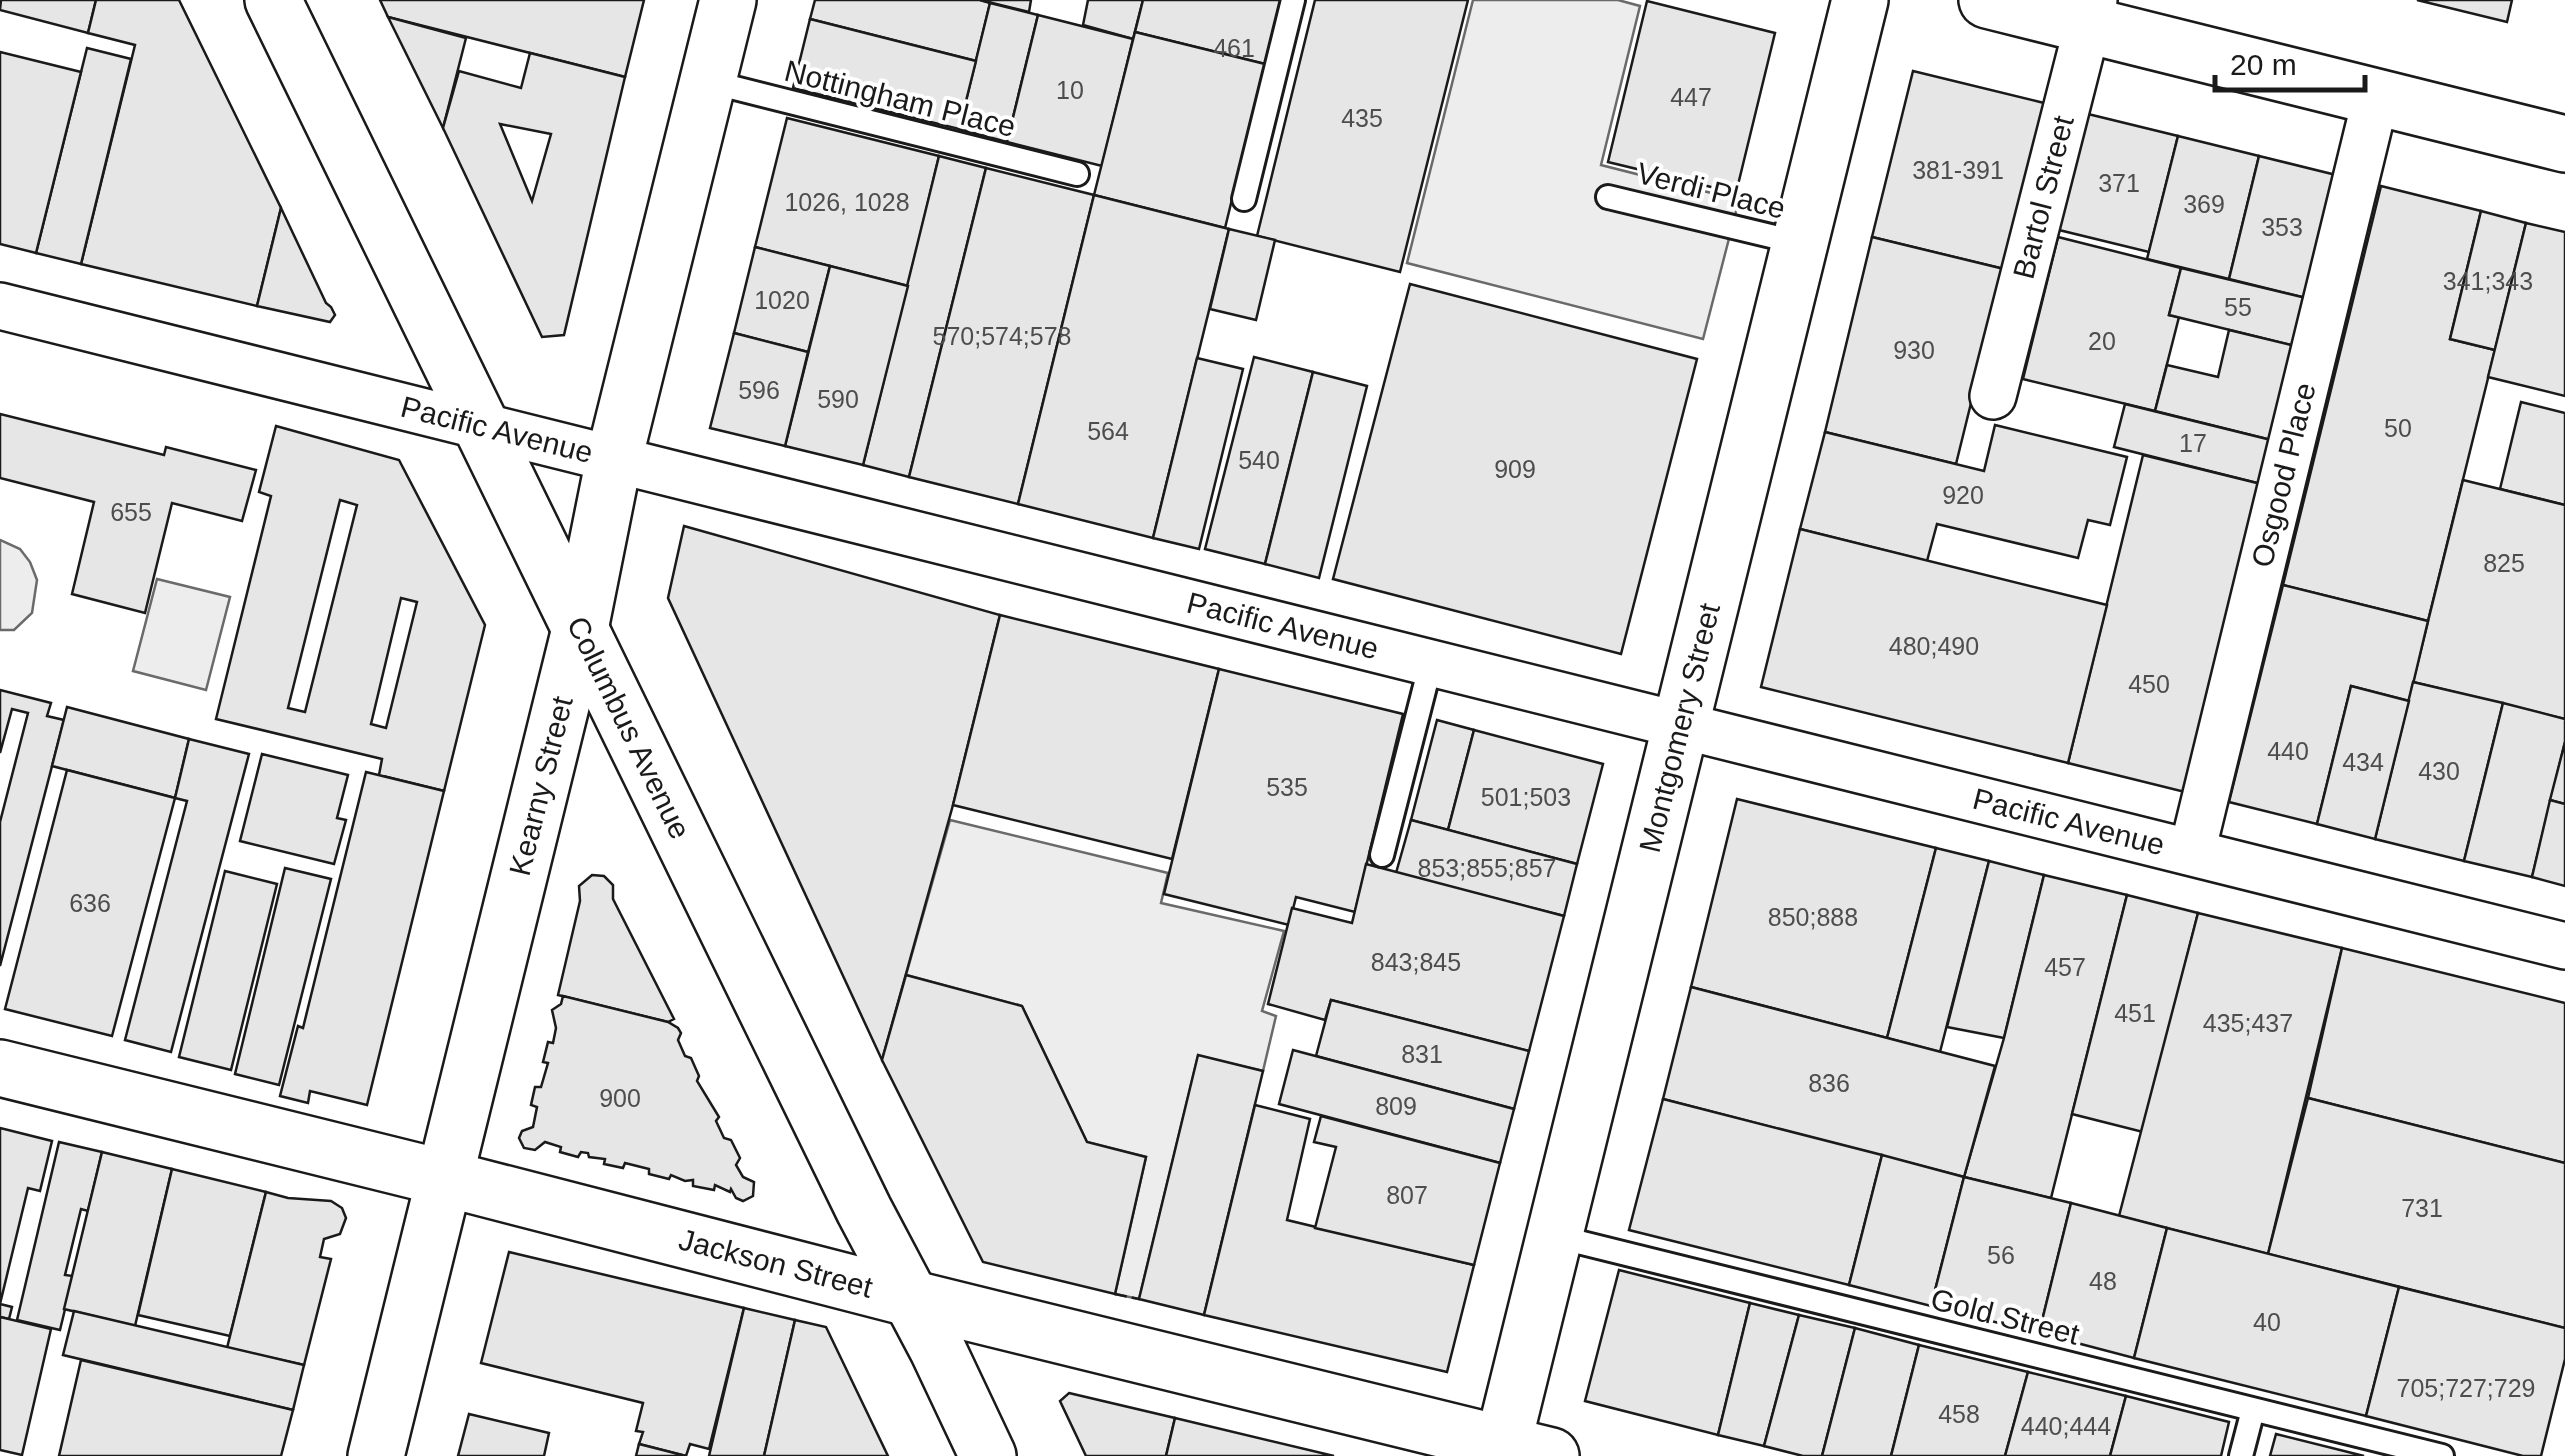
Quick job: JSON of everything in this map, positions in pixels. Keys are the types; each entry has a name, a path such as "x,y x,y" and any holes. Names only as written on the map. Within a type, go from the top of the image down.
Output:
{"street":[{"name":"Columbus Avenue","path":"273,0 988,1456"},
{"name":"Kearny Street","path":"376,1456 580,629 614,459 728,0"},
{"name":"Montgomery Street","path":"1518,1452 1554,1236 1860,0"},
{"path":"1987,0 2091,12 2376,97 2565,144"},
{"name":"Bartol Street","path":"1992,396 2091,12"},
{"name":"Osgood Place","path":"2192,852 2376,97"},
{"name":"Pacific Avenue","path":"0,306 2565,946"},
{"name":"Jackson Street","path":"0,1068 1518,1452"}],"lane":[{"path":"1244,199 1293,0"},
{"name":"Nottingham Place","path":"708,81 1078,174"},
{"name":"Verdi Place","path":"1608,197 1800,243"},
{"path":"1382,855 1432,664"},
{"name":"Gold Street","path":"1554,1236 2442,1456"},
{"path":"2241,1456 2253,1410"}],"shaded area":[{"path":"1473,0 1618,0 1640,6 1601,165 1739,200 1703,339 1407,263"},
{"path":"0,540 20,549 37,580 32,613 14,630 0,630"},
{"path":"157,579 230,597 206,690 133,671"},
{"path":"950,820 1168,873 1161,903 1284,931 1262,1011 1276,1016 1263,1071 1198,1056 1139,1299 1115,1294 1146,1157 1087,1142 1022,1006 906,975"}],"building":[{"path":"1,0 96,0 88,33 0,10"},
{"path":"96,0 179,0 281,208 257,306 81,264 135,45 88,33"},
{"path":"380,0 644,0 625,77 388,17"},
{"path":"815,0 990,3 976,61 810,19"},
{"path":"980,0 1031,0 1029,12"},
{"path":"1088,0 1143,0 1133,39 1083,25"},
{"path":"1143,0 1281,0 1265,64 1135,32"},
{"path":"1315,0 1468,0 1400,272 1257,236"},
{"path":"2417,0 2512,0 2507,22"},
{"path":"1647,1 1775,33 1736,193 1608,162"},
{"path":"990,3 1038,15 1007,142 959,129"},
{"path":"1038,15 1133,39 1102,166 1007,142"},
{"path":"388,17 466,38 443,128"},
{"path":"810,19 976,61 959,129 793,88"},
{"path":"1135,32 1265,64 1225,228 1094,195"},
{"path":"87,48 131,59 81,264 36,253"},
{"path":"0,52 81,72 36,253 0,244"},
{"path":"530,53 625,77 564,335 542,337 443,128 459,71 521,88","holes":["500,124 551,134 532,201"]},
{"path":"1913,71 2044,103 2004,269 1872,237"},
{"path":"2088,114 2178,136 2149,252 2059,230"},
{"path":"787,118 939,156 908,286 755,247"},
{"path":"2178,136 2259,156 2229,279 2147,259"},
{"path":"939,156 986,168 909,477 863,465"},
{"path":"2259,156 2336,175 2306,298 2229,279"},
{"path":"986,168 1094,195 1018,504 909,477"},
{"path":"2381,186 2481,211 2450,339 2495,350 2428,621 2283,585"},
{"path":"1094,195 1229,229 1153,538 1018,504"},
{"path":"281,208 335,315 330,322 257,306"},
{"path":"2481,211 2526,223 2495,350 2450,339"},
{"path":"2526,223 2565,232 2565,396 2488,377"},
{"path":"1229,229 1275,240 1256,320 1210,309"},
{"path":"1872,237 2004,269 1956,464 1825,432"},
{"path":"2058,237 2181,268 2169,315 2179,317 2155,411 2023,379"},
{"path":"755,247 830,266 808,352 734,333"},
{"path":"830,266 908,286 863,465 785,446"},
{"path":"2181,268 2306,298 2295,346 2169,315"},
{"path":"1410,284 1697,359 1621,654 1333,579"},
{"path":"2229,330 2295,346 2271,440 2155,411 2167,365 2218,377"},
{"path":"734,333 808,352 785,446 710,428"},
{"path":"1254,357 1313,372 1265,564 1205,549"},
{"path":"1197,358 1243,369 1199,549 1153,538"},
{"path":"1313,372 1367,386 1319,578 1265,564"},
{"path":"2521,402 2565,413 2565,505 2500,489"},
{"path":"2125,404 2271,440 2261,484 2114,447"},
{"path":"0,414 164,455 166,447 256,470 242,521 172,503 145,613 72,594 94,502 0,478"},
{"path":"1995,425 2127,457 2110,525 2088,520 2078,558 1937,524 1927,561 1800,529 1825,432 1984,471"},
{"path":"276,426 399,460 485,625 444,791 379,775 382,759 216,719 271,496 259,492","holes":["340,500 357,505 305,712 288,708","401,598 417,602 386,728 371,724"]},
{"path":"2143,455 2261,484 2185,792 2068,763"},
{"path":"2463,480 2565,505 2565,719 2413,682"},
{"path":"684,526 1000,615 953,805 882,1060 668,598"},
{"path":"1800,529 2107,605 2068,763 1761,687"},
{"path":"2283,585 2428,621 2409,701 2351,686 2317,824 2229,802"},
{"path":"1000,615 1219,669 1172,859 953,805"},
{"path":"1219,669 1403,714 1355,912 1296,897 1289,925 1164,894"},
{"path":"2413,682 2503,703 2464,861 2375,839"},
{"path":"2351,686 2409,701 2375,839 2317,824"},
{"path":"0,690 51,703 47,716 64,720 0,966 0,822 28,713 12,709 0,753"},
{"path":"2503,703 2565,719 2565,742 2532,877 2464,861"},
{"path":"67,707 189,739 175,798 52,766"},
{"path":"1437,720 1474,730 1448,830 1411,820"},
{"path":"1474,730 1603,764 1577,864 1448,830"},
{"path":"189,739 249,754 171,1052 125,1040 187,801 175,798"},
{"path":"2565,742 2565,804 2550,800"},
{"path":"262,754 348,775 337,818 346,820 334,864 240,841"},
{"path":"67,770 175,798 112,1036 5,1009"},
{"path":"366,772 444,791 367,1105 310,1091 308,1103 280,1096 298,1026 303,1028"},
{"path":"1737,799 1936,848 1887,1038 1691,987"},
{"path":"2550,800 2565,804 2565,886 2532,877"},
{"path":"1411,820 1577,864 1564,916 1396,873"},
{"path":"1936,848 1989,861 1940,1052 1887,1038"},
{"path":"1989,861 2044,875 2004,1038 1947,1027"},
{"path":"1366,864 1564,916 1529,1051 1331,1000 1325,1020 1268,1004 1292,908 1352,923"},
{"path":"285,868 331,879 279,1085 235,1074"},
{"path":"225,871 277,884 231,1070 179,1057"},
{"path":"592,875 604,876 613,885 613,899 674,1019 668,1022 558,995 580,901 579,886"},
{"path":"2044,875 2127,895 2051,1198 1964,1177 2004,1038"},
{"path":"2127,895 2198,913 2143,1132 2072,1114"},
{"path":"2198,913 2342,948 2268,1254 2119,1216"},
{"path":"2342,948 2565,1003 2565,1163 2308,1098"},
{"path":"906,975 1022,1006 1087,1142 1146,1157 1115,1294 983,1262 882,1060"},
{"path":"1691,987 1995,1066 1964,1177 1663,1099"},
{"path":"563,996 668,1022 678,1028 678,1040 685,1056 691,1058 699,1076 697,1081 719,1117 716,1121 724,1138 731,1140 740,1158 736,1165 743,1177 754,1182 753,1196 743,1201 731,1189 730,1192 715,1185 714,1190 693,1186 693,1180 649,1174 649,1169 625,1163 623,1168 604,1164 605,1159 589,1157 588,1153 581,1152 578,1157 560,1152 561,1147 545,1142 535,1150 524,1148 519,1138 522,1131 533,1127 537,1107 531,1105 535,1087 541,1087 548,1063 543,1062 548,1042 553,1043 556,1028 552,1010 561,1004"},
{"path":"1331,1000 1529,1051 1514,1109 1316,1056"},
{"path":"1293,1050 1514,1109 1500,1163 1279,1104"},
{"path":"1198,1055 1263,1071 1204,1315 1139,1299"},
{"path":"2308,1098 2565,1163 2565,1328 2268,1254"},
{"path":"1663,1099 1882,1155 1849,1285 1629,1230"},
{"path":"1255,1105 1310,1119 1287,1220 1474,1265 1447,1372 1204,1315"},
{"path":"1321,1116 1500,1163 1474,1265 1315,1228 1336,1147 1314,1142"},
{"path":"0,1128 52,1141 40,1191 28,1188 0,1304"},
{"path":"59,1142 102,1152 88,1211 81,1209 65,1275 73,1276 60,1330 17,1320"},
{"path":"102,1152 172,1169 135,1326 64,1309"},
{"path":"1882,1155 1964,1177 1931,1306 1849,1285"},
{"path":"172,1169 266,1192 230,1336 138,1315"},
{"path":"1964,1177 2071,1203 2039,1333 1931,1306"},
{"path":"266,1192 331,1201 342,1208 346,1218 340,1234 324,1239 320,1257 331,1259 304,1365 227,1348"},
{"path":"2071,1203 2167,1228 2134,1358 2039,1333"},
{"path":"2167,1228 2399,1287 2366,1416 2134,1358"},
{"path":"509,1252 744,1308 709,1449 690,1444 686,1456 639,1444 643,1432 636,1431 643,1403 481,1363"},
{"path":"1619,1270 1750,1303 1718,1435 1585,1401"},
{"path":"2399,1287 2565,1328 2565,1359 2541,1456 2523,1456 2366,1416"},
{"path":"1750,1303 1799,1315 1764,1446 1718,1435"},
{"path":"0,1304 12,1307 9,1319 0,1317"},
{"path":"744,1308 795,1320 764,1456 709,1456"},
{"path":"74,1311 304,1365 293,1410 63,1355"},
{"path":"1799,1315 1855,1328 1822,1456 1803,1456 1764,1446"},
{"path":"0,1317 51,1329 22,1455 0,1450"},
{"path":"795,1320 826,1327 888,1456 764,1456"},
{"path":"1855,1328 1919,1345 1891,1456 1822,1456"},
{"path":"1919,1345 2028,1372 2005,1456 1891,1456"},
{"path":"81,1360 293,1410 281,1456 59,1456"},
{"path":"2028,1372 2126,1396 2110,1456 2005,1456"},
{"path":"1069,1393 1175,1418 1166,1456 1086,1456 1060,1401"},
{"path":"2126,1396 2229,1422 2221,1456 2110,1456"},
{"path":"469,1414 549,1433 544,1456 458,1456"},
{"path":"1175,1418 1334,1456 1166,1456"},
{"path":"2276,1434 2364,1456 2270,1456"},
{"path":"639,1444 686,1456 636,1456"}],"fence":[{"path":"1115,1294 1139,1299"}]}
